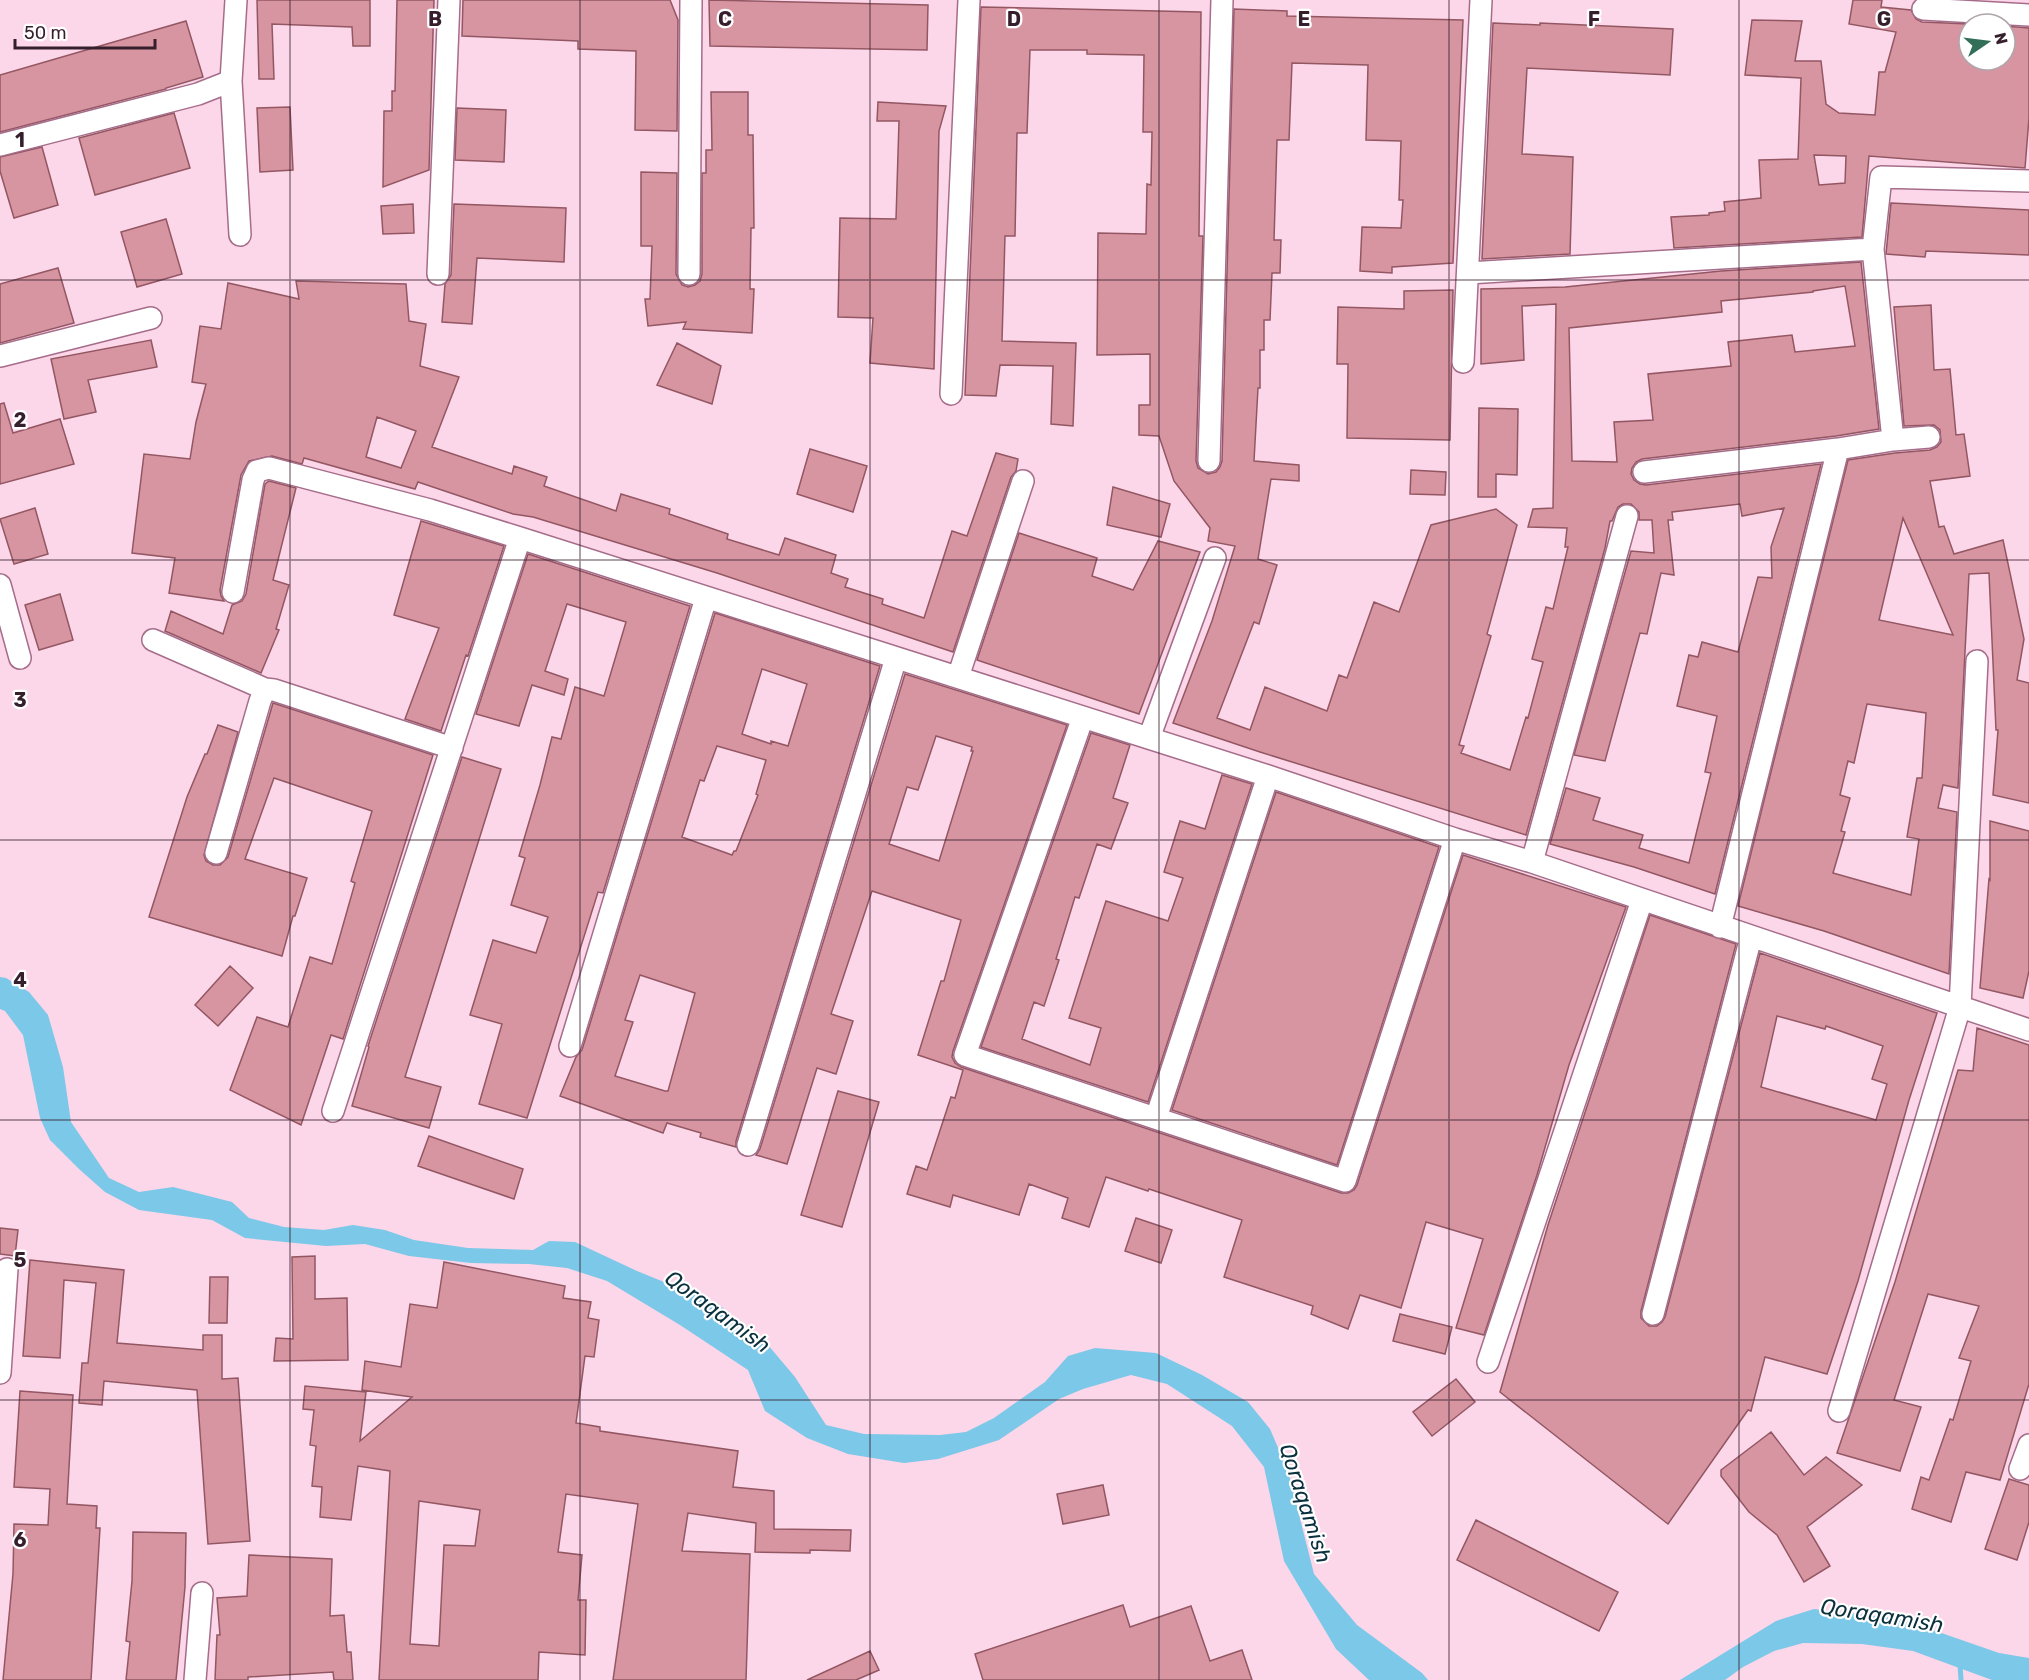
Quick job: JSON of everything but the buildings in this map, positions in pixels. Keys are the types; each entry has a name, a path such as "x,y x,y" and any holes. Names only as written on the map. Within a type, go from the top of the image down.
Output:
{"street":[{"path":"236,0 231,81 240,235"},
{"path":"438,274 449,0"},
{"path":"689,274 691,0"},
{"path":"951,394 969,0"},
{"path":"1209,461 1222,0"},
{"path":"1463,362 1481,0"},
{"path":"1923,9 2029,15"},
{"path":"0,145 198,94 231,81"},
{"path":"1893,440 1873,249 1881,177 2029,181"},
{"path":"1468,273 1873,249"},
{"path":"0,356 151,318"},
{"path":"1644,472 1929,437"},
{"path":"1720,927 1838,449"},
{"path":"233,592 253,480 257,471 269,468 430,510 958,677 1532,862 2029,1030"},
{"path":"958,677 1023,481"},
{"path":"1532,862 1627,516"},
{"path":"333,1111 520,538"},
{"path":"1149,738 1215,558"},
{"path":"0,585 20,658"},
{"path":"570,1046 706,598"},
{"path":"153,640 265,689 452,748"},
{"path":"748,1145 896,658"},
{"path":"1839,1412 1960,1007 1977,662"},
{"path":"216,853 265,689"},
{"path":"1083,717 965,1055 1345,1181 1455,839"},
{"path":"1156,1118 1268,776"},
{"path":"1488,1362 1642,900"},
{"path":"1653,1314 1751,937"},
{"path":"0,1373 7,1269"},
{"path":"2020,1469 2029,1445"},
{"path":"195,1680 202,1593"}],"water":[{"name":"Qoraqamish","path":"0,977 6,978 29,992 48,1015 63,1067 71,1122 109,1178 139,1192 173,1187 232,1202 249,1218 284,1227 324,1230 353,1225 385,1230 414,1240 468,1248 533,1250 549,1241 575,1242 637,1271 718,1304 768,1345 795,1377 826,1425 864,1434 940,1435 966,1432 994,1418 1045,1382 1068,1356 1095,1348 1156,1353 1202,1375 1248,1402 1270,1429 1288,1471 1314,1574 1357,1625 1422,1673 1428,1680 1369,1680 1336,1649 1284,1561 1264,1467 1232,1426 1167,1384 1131,1375 1083,1389 1059,1399 999,1440 938,1459 904,1463 848,1454 807,1438 765,1411 748,1370 607,1281 567,1268 529,1264 471,1263 409,1256 365,1244 326,1246 245,1238 212,1220 139,1210 105,1192 50,1140 40,1118 23,1035 5,1011 0,1009"},
{"path":"1814,1609 1901,1619 1999,1653 2029,1658 2029,1680 1992,1680 1913,1651 1862,1644 1803,1643 1774,1651 1743,1667 1725,1680 1680,1680 1776,1621"}],"waterway":[{"path":"1960,1664 1961,1680"}]}
